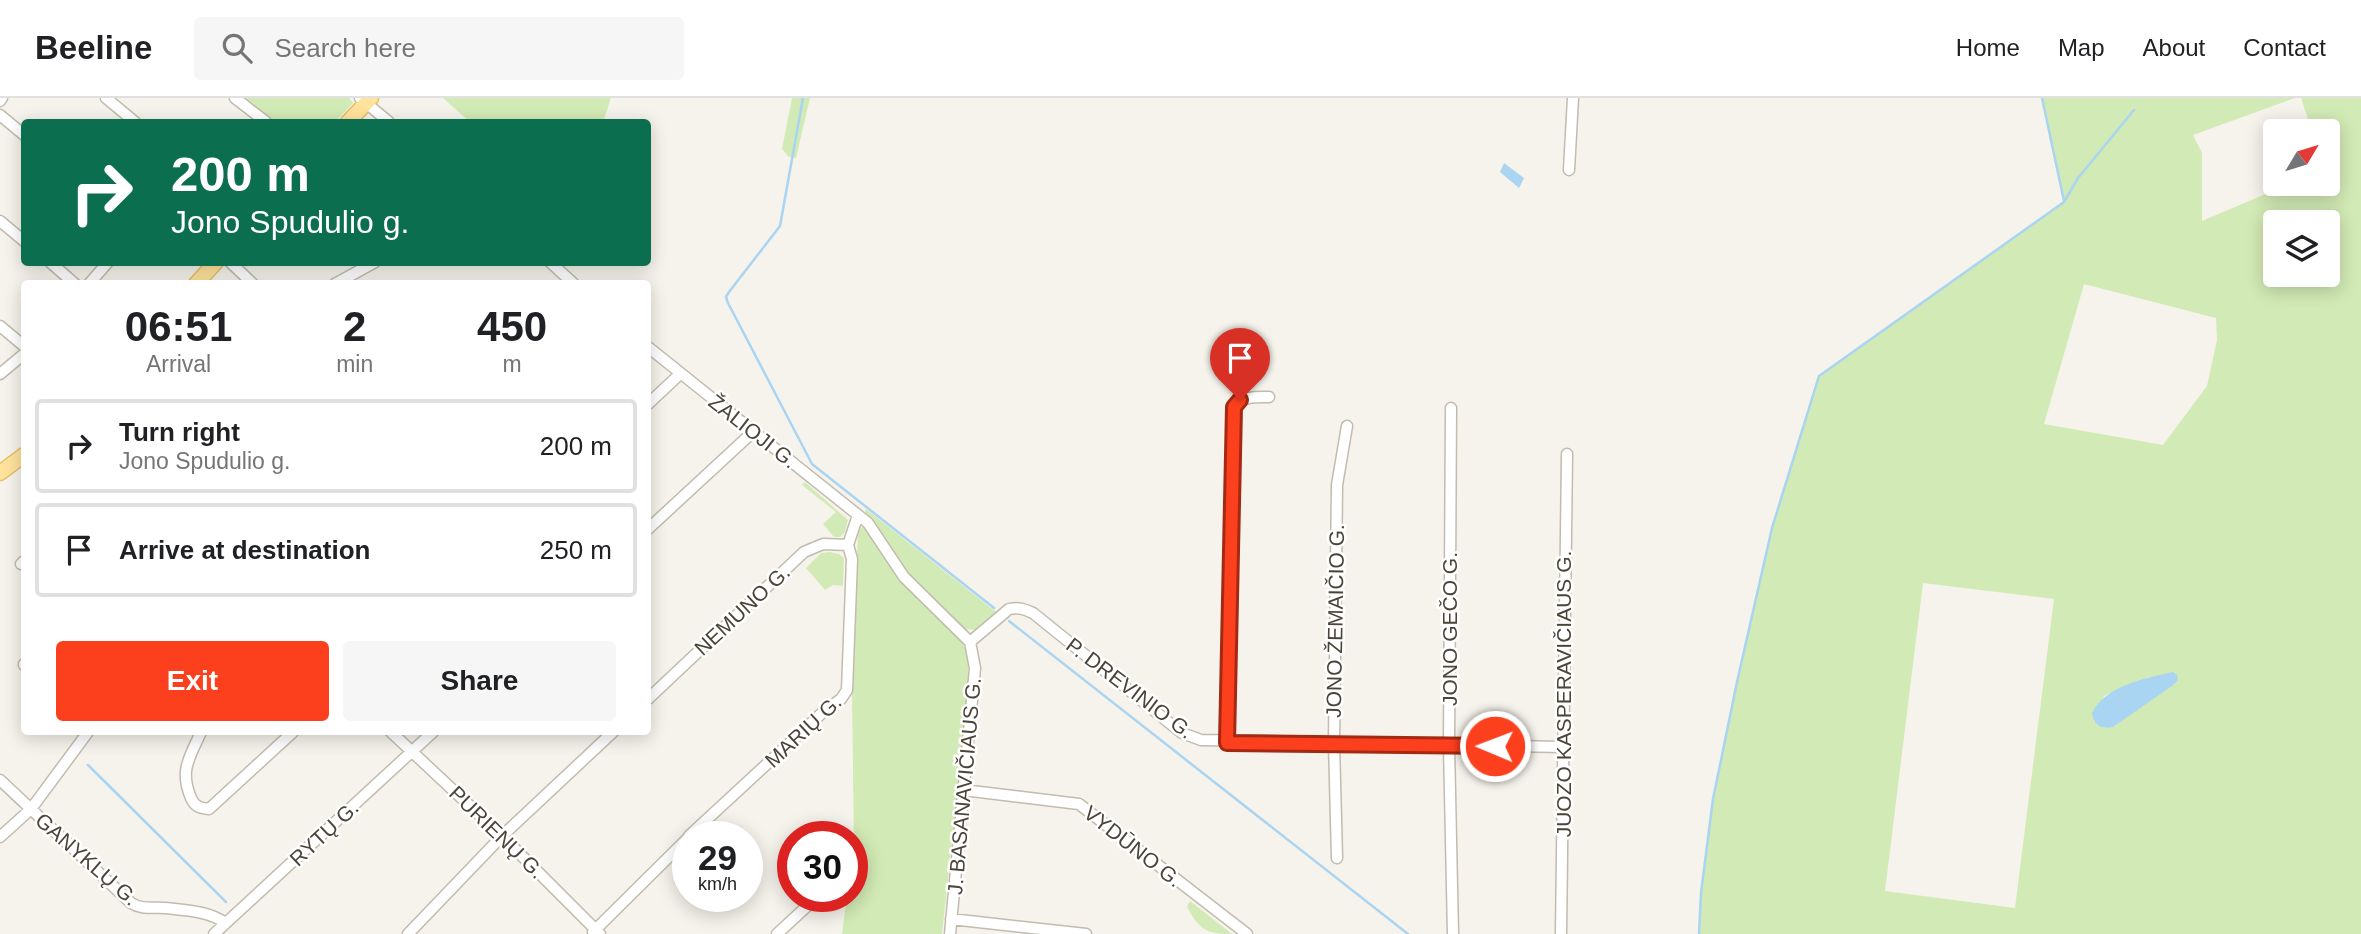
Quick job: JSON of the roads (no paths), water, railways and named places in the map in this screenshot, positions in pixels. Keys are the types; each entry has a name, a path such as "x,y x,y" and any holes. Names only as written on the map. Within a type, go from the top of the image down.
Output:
{"main road":[{"path":"350,119 366,100"},
{"path":"200,280 212,266"},
{"path":"0,473 21,457"}],"street":[{"path":"106,98 131,119"},
{"path":"235,98 262,119"},
{"path":"1569,170 1573,98"},
{"path":"366,100 386,119"},
{"path":"0,115 21,132"},
{"path":"0,221 21,238"},
{"path":"55,266 70,280"},
{"path":"92,280 105,266"},
{"path":"234,266 249,280"},
{"path":"342,280 369,266"},
{"path":"554,266 570,280"},
{"path":"0,326 21,344"},
{"name":"ŽALIOJI G.","path":"651,350 858,514"},
{"path":"0,374 21,356"},
{"path":"651,401 680,374"},
{"path":"1227,743 1234,407 1240,400 1269,397"},
{"name":"JONO GEČO G.","path":"1451,408 1449,746 1453,934"},
{"name":"JONO ŽEMAIČIO G.","path":"1337,858 1334,743 1337,485 1347,426"},
{"path":"651,526 754,431"},
{"name":"JUOZO KASPERAVIČIAUS G.","path":"1560,934 1567,454"},
{"path":"858,514 876,532 904,577 970,642"},
{"name":"MARIŲ G.","path":"706,821 822,713 841,699 847,690 852,559 848,545 858,514"},
{"name":"NEMUNO G.","path":"651,696 804,552 823,544 848,545"},
{"name":"P. DREVINIO G.","path":"970,642 1009,609 1026,609 1182,733 1201,740 1227,743 1564,747"},
{"name":"J. BASANAVIČIAUS G.","path":"950,934 975,668 970,642"},
{"path":"0,837 31,810 86,735"},
{"path":"200,735 185,768 184,777 193,803 200,808 209,809 290,735"},
{"name":"PURIENŲ G.","path":"394,735 502,836 596,932"},
{"name":"RYTŲ G.","path":"214,934 430,735"},
{"path":"408,934 502,836 610,735"},
{"name":"GANYKLŲ G.","path":"0,780 131,903 146,908 212,915 225,923"},
{"name":"VYDŪNO G.","path":"963,790 1079,804 1247,934"},
{"name":"MARIŲ G.","path":"596,932 672,854"},
{"path":"777,934 801,912"},
{"path":"951,919 1086,934"}],"water":[{"path":"1504,163 1524,178 1519,188 1500,172"},
{"path":"2173,672 2178,680 2172,686 2113,727 2102,727 2094,721 2092,713 2106,696 2138,680"}],"waterway":[{"path":"803,98 780,226 729,292 726,297 728,303 812,464 994,608"},
{"path":"2042,98 2064,201"},
{"path":"1699,934 1701,893 1713,799 1737,682 1772,528 1819,376 2064,202 2078,178 2134,110"},
{"path":"1009,621 1408,934"},
{"path":"88,765 226,902"}]}
